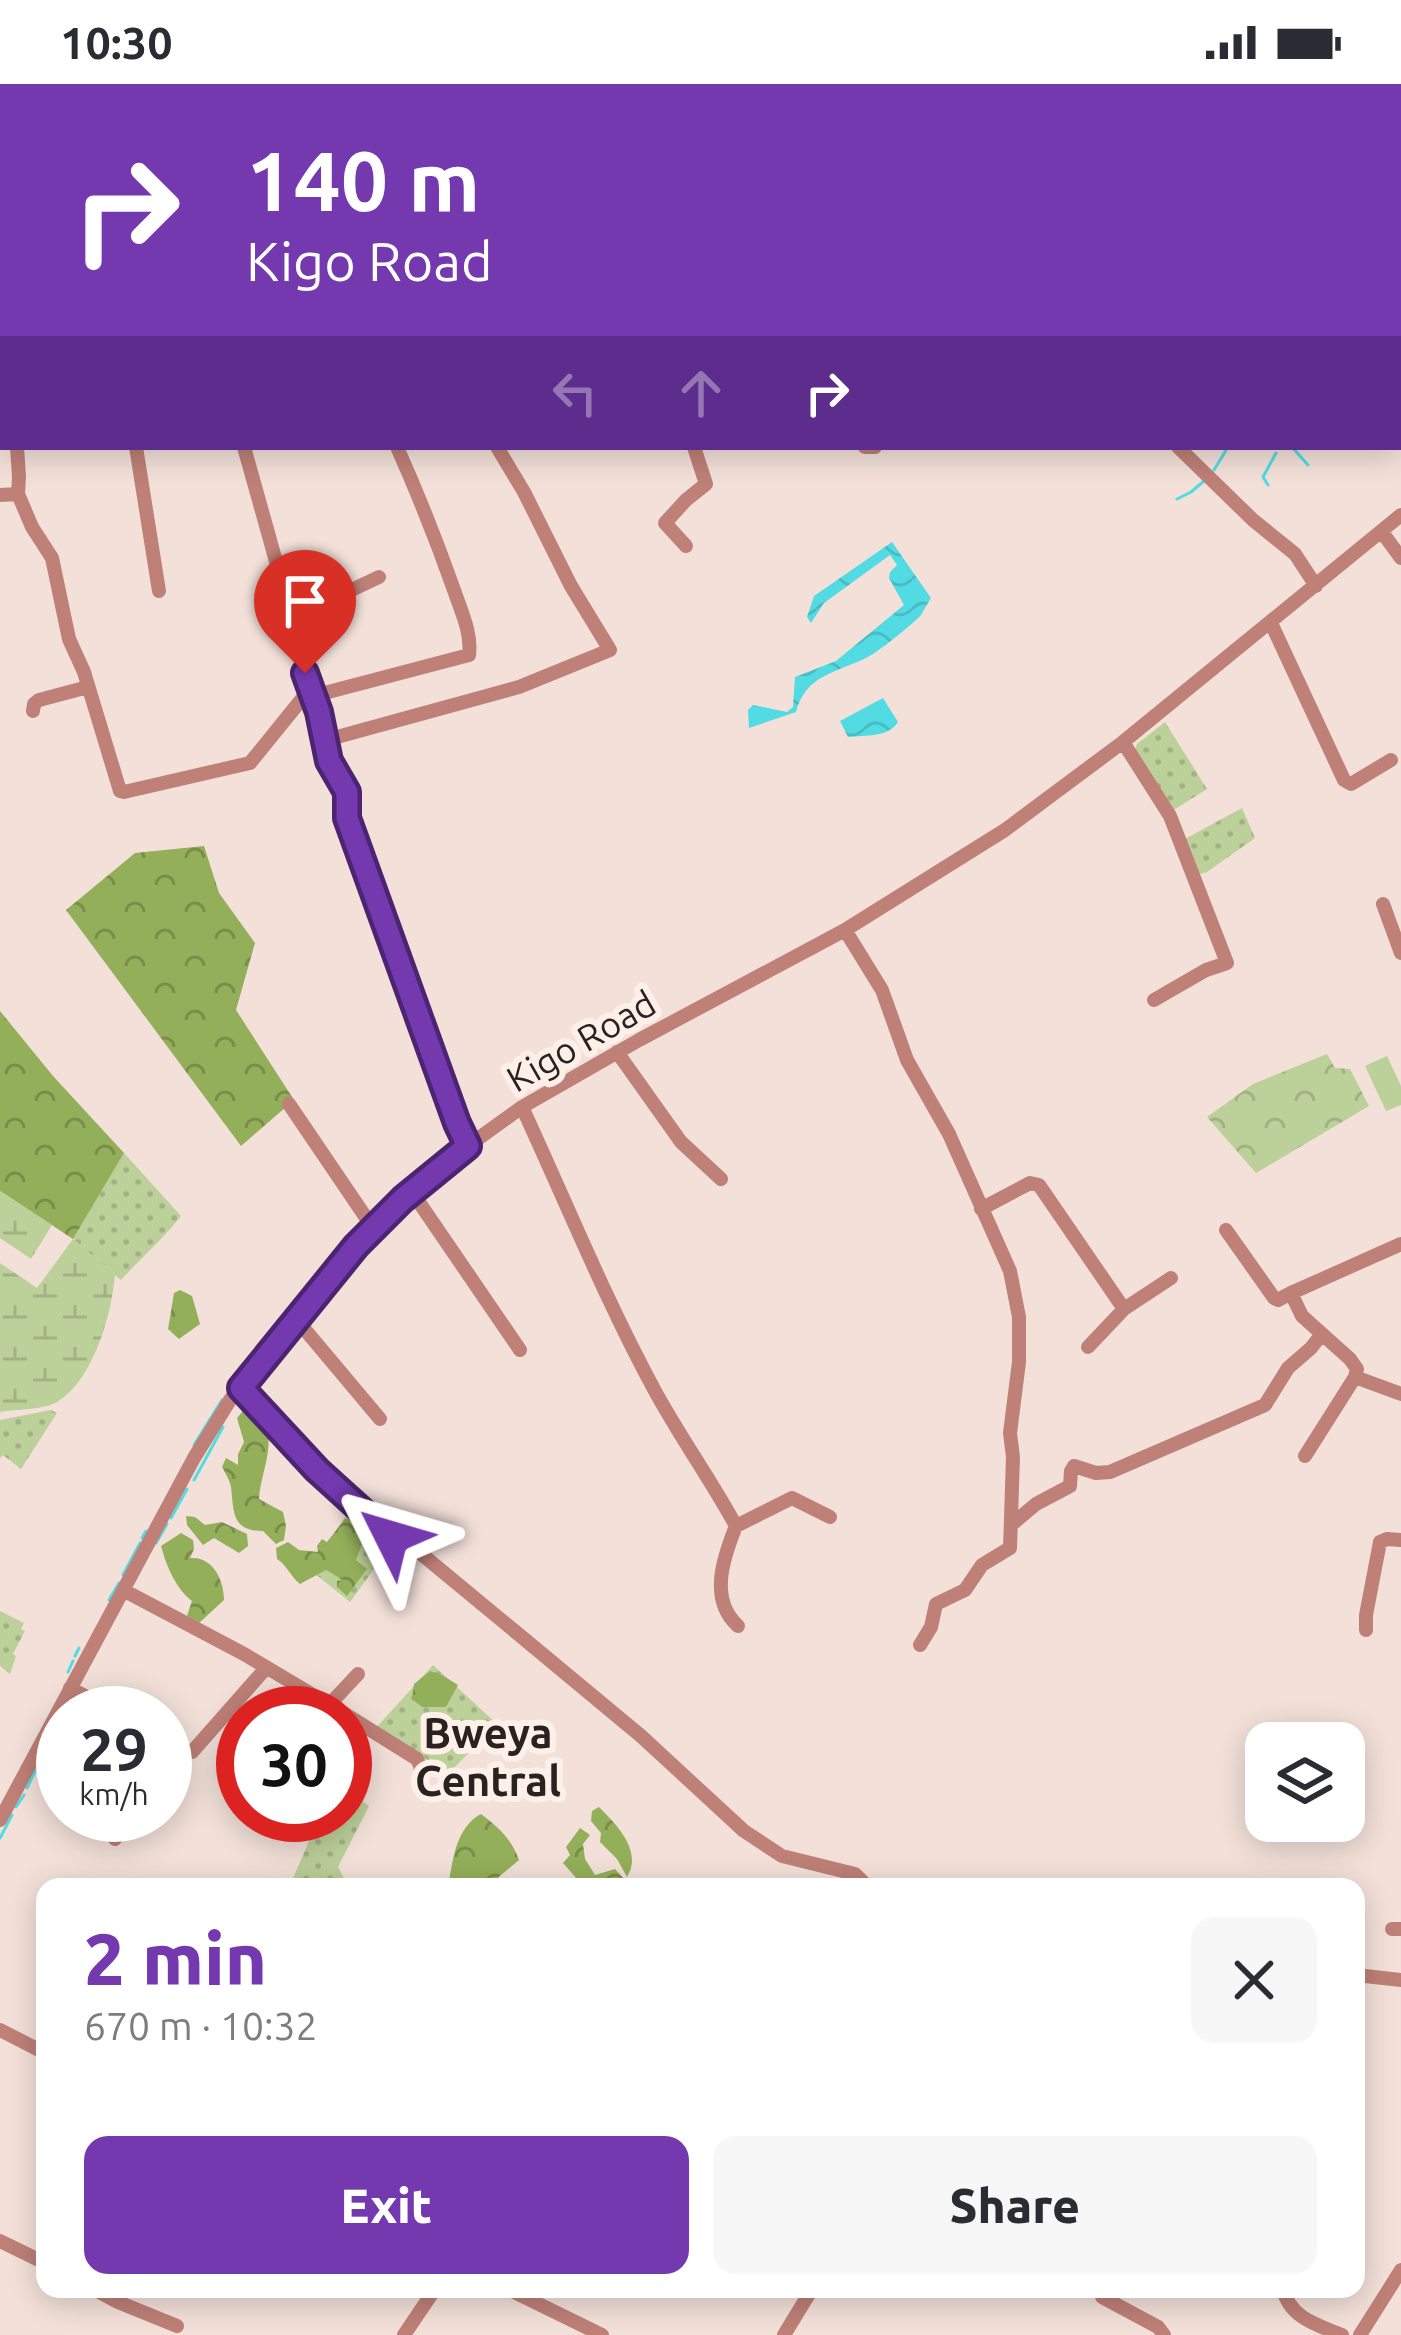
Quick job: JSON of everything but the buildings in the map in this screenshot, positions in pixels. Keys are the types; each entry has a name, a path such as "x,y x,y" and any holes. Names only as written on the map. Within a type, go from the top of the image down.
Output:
{"street":[{"path":"16,450 17,494 52,558 69,639 124,792 250,764 312,693 470,655 466,626 442,554 399,450"},
{"path":"136,450 159,591"},
{"path":"245,450 329,761 347,792 347,818 468,1146"},
{"path":"326,740 519,687 610,650 498,450"},
{"path":"686,546 665,523 706,484 695,450"},
{"path":"1181,450 1295,554 1316,586"},
{"path":"0,495 17,494"},
{"name":"Kigo Road","path":"71,1686 194,1458 241,1388 356,1246 412,1192 522,1107 845,930 1005,830 1124,742 1401,515"},
{"path":"1382,532 1401,558"},
{"path":"289,614 379,577"},
{"path":"1270,623 1344,780 1351,784 1391,760"},
{"path":"33,711 39,700 88,687"},
{"path":"1124,742 1171,816 1227,963 1154,1000"},
{"path":"1383,904 1401,953"},
{"path":"845,930 882,990 907,1060 949,1134 1010,1270 1019,1317 1008,1550 982,1565 965,1590 936,1604 932,1627 920,1646"},
{"path":"617,1052 681,1142 721,1180"},
{"path":"289,1104 373,1228"},
{"path":"522,1107 581,1243 656,1392 736,1526"},
{"path":"981,1209 1030,1183 1039,1185 1124,1309"},
{"path":"412,1192 520,1350"},
{"path":"1226,1229 1278,1300 1401,1244"},
{"path":"1088,1347 1124,1309 1171,1278"},
{"path":"1291,1293 1302,1316 1357,1370 1305,1456"},
{"path":"296,1319 380,1419"},
{"path":"1011,1525 1036,1504 1070,1486 1074,1466 1110,1472 1265,1405 1288,1368 1321,1335"},
{"path":"1355,1377 1401,1394"},
{"path":"241,1388 298,1452 375,1525 419,1552 517,1633 744,1831 782,1856 860,1878"},
{"path":"738,1626 727,1612 720,1579 736,1526 792,1498 830,1517"},
{"path":"1366,1630 1380,1542 1401,1540"},
{"path":"123,1590 297,1686"},
{"path":"192,1752 266,1668"},
{"path":"352,1686 358,1674"},
{"path":"372,1731 417,1759 419,1780"},
{"name":"Kigo Road","path":"0,1820 36,1752"},
{"path":"1365,1976 1401,1981"},
{"path":"0,2030 36,2048"},
{"path":"0,2241 36,2259"},
{"path":"1360,2335 1401,2270"},
{"path":"111,2298 177,2326"},
{"path":"404,2335 429,2298"},
{"path":"526,2298 597,2334"},
{"path":"784,2335 807,2298"},
{"path":"1106,2298 1164,2335"},
{"path":"1285,2298 1312,2323 1342,2335"}],"green space":[{"path":"1165,722 1207,789 1172,811 1135,750"},
{"path":"1242,808 1255,838 1200,874 1185,839"},
{"path":"204,846 219,893 255,943 236,1010 294,1100 241,1146 66,910 135,853"},
{"path":"0,1011 124,1153 73,1239 0,1191"},
{"path":"1327,1054 1335,1068 1350,1069 1369,1106 1256,1173 1207,1117 1253,1084"},
{"path":"1387,1056 1401,1086 1401,1105 1386,1111 1365,1066"},
{"path":"124,1153 181,1216 121,1280 73,1239"},
{"path":"0,1191 52,1225 31,1259 0,1238"},
{"path":"73,1239 115,1274 98,1345 81,1379 57,1402 0,1412 0,1263 37,1288"},
{"path":"180,1290 192,1296 200,1324 179,1339 168,1329 174,1293"},
{"path":"246,1407 258,1415 268,1436 259,1499 283,1512 284,1540 276,1544 263,1531 240,1523 222,1467 226,1458 238,1465 244,1442 237,1418"},
{"path":"51,1410 57,1413 21,1469 3,1455 0,1458 0,1420"},
{"path":"351,1509 393,1543 350,1602 309,1569"},
{"path":"186,1516 205,1525 222,1522 247,1534 248,1546 239,1553 214,1538 203,1545 187,1525"},
{"path":"345,1519 359,1520 363,1541 356,1560 367,1569 347,1596 337,1587 337,1581 343,1580 326,1570 300,1584 277,1559 276,1548 288,1542 299,1550 318,1552 322,1539 327,1542"},
{"path":"181,1533 193,1540 190,1558 211,1565 223,1592 224,1600 198,1624 186,1619 192,1601 172,1576 161,1546"},
{"path":"0,1611 24,1623 10,1674 0,1666"},
{"path":"433,1665 497,1724 449,1773 375,1729"},
{"path":"430,1671 458,1685 446,1707 422,1707 412,1699 414,1684"},
{"path":"599,1807 630,1848 627,1877 600,1842 601,1833 591,1821 592,1811"},
{"path":"481,1814 504,1834 519,1860 498,1878 450,1878 460,1836"},
{"path":"580,1828 590,1835 583,1844 595,1875 615,1869 623,1878 576,1878 563,1863 570,1855 566,1847"},
{"path":"309,1842 351,1842 338,1867 344,1878 293,1878"}],"water":[{"path":"892,542 931,598 921,615 873,654 815,682 796,712 749,728 748,710 753,705 787,712 793,707 795,677 836,661 904,605 889,578 897,565 890,555 824,603 811,623 807,617 814,596"},
{"path":"883,698 898,722 894,727 876,735 848,737 840,721"}],"waterway":[{"path":"1214,470 1226,450"},
{"path":"1295,450 1308,465"},
{"path":"1268,485 1263,477 1276,453"},
{"path":"1177,499 1204,481"},
{"path":"233,1385 243,1372"},
{"path":"251,1392 263,1373"},
{"path":"194,1445 222,1400"},
{"path":"194,1480 223,1427"},
{"path":"171,1518 187,1489"},
{"path":"156,1543 167,1524"},
{"path":"142,1538 146,1531"},
{"path":"123,1575 140,1543"},
{"path":"109,1600 119,1583"},
{"path":"75,1656 79,1648"},
{"path":"68,1672 73,1661"},
{"path":"27,1788 36,1769"},
{"path":"16,1807 24,1795"},
{"path":"0,1838 12,1815"}],"district":[{"name":"Bweya Central","path":"488,1757"}],"route":[{"path":"305,673 329,761 347,792 347,818 468,1146 403,1199 356,1246 241,1388 317,1470 391,1537"}]}
